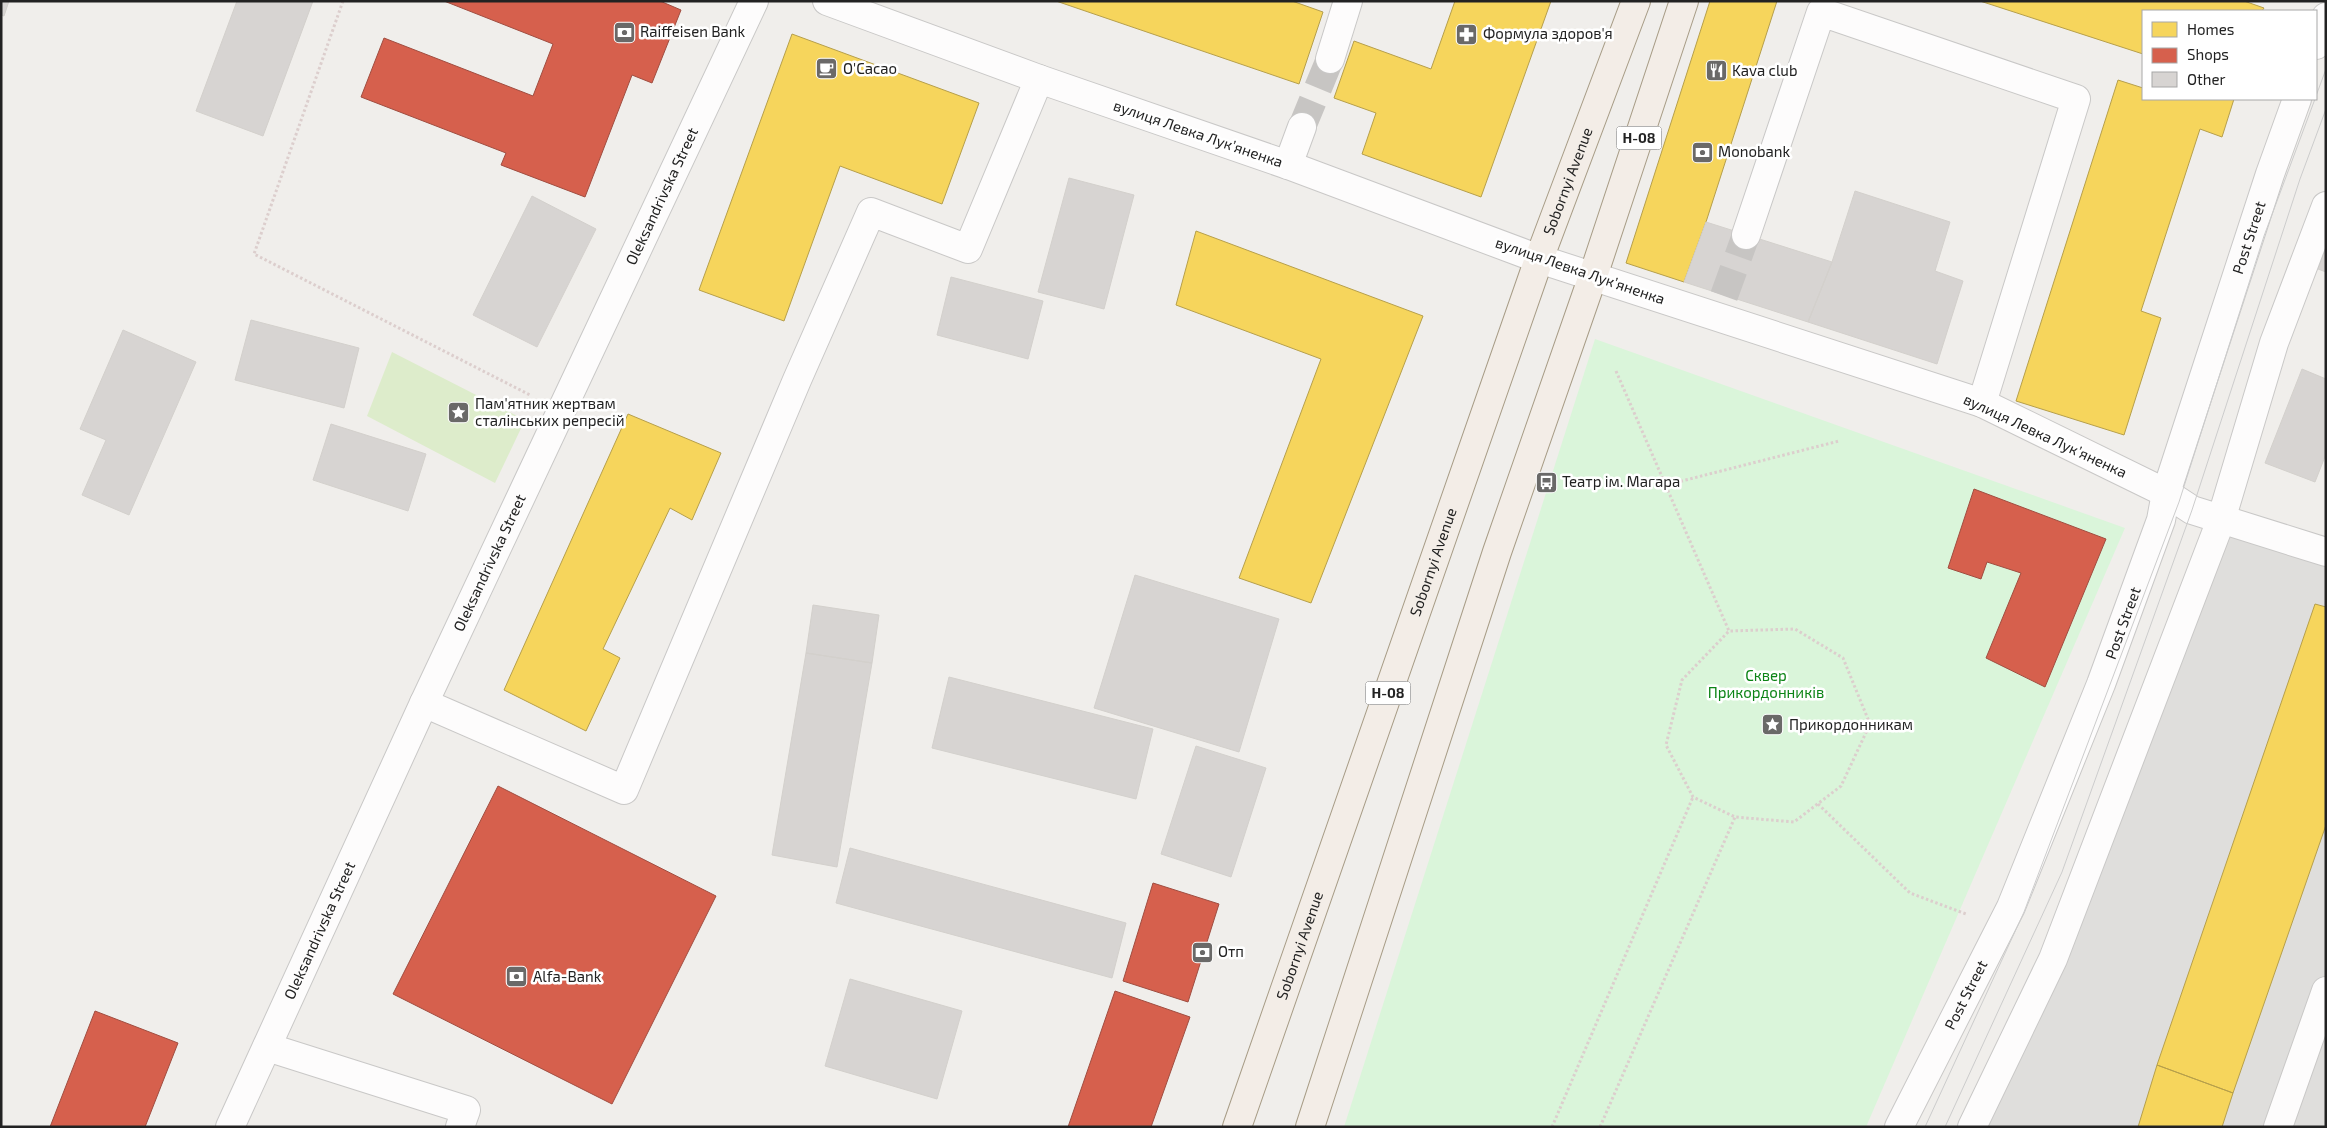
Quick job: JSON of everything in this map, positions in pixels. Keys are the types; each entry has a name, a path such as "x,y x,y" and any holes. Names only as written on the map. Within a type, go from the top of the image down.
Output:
{"main road":[{"name":"Sobornyi Avenue","path":"1237,1127 1539,259 1636,1"},
{"name":"Н-08","path":"1310,1127 1494,562 1593,276 1684,1"}],"street":[{"name":"Oleksandrivska Street","path":"230,1127 424,703 754,1"},
{"name":"вулиця Левка Лукʼяненка","path":"826,1 1039,79 1288,165 1539,259 1593,276 1721,306 1982,403 2166,493 2192,510 2326,552"},
{"path":"1330,59 1348,1"},
{"path":"1746,235 1821,12 2076,99 1982,403"},
{"path":"2317,42 2326,17"},
{"path":"424,703 624,790 871,212 968,249 1039,79"},
{"name":"Post Street","path":"1899,1127 2011,907 2101,684 2161,520 2166,493 2270,174 2297,100"},
{"path":"1288,165 1302,127"},
{"path":"1972,1127 2053,959 2221,520 2274,343 2326,206"},
{"path":"2278,1127 2326,991"},
{"path":"267,1047 466,1110 460,1127"}],"path":[{"path":"343,1 254,254 561,411"},
{"path":"1616,371 1729,630"},
{"path":"1666,485 1839,441"},
{"path":"1795,629 1843,658 1870,724 1841,786 1794,822 1735,817 1693,797 1666,745 1682,680 1729,630 1795,629"},
{"path":"1552,1127 1693,797"},
{"path":"1818,804 1910,893 1966,914"},
{"path":"1600,1127 1735,817"}],"shaded area":[{"path":"2230,536 2326,566 2326,1127 1986,1127"}],"green space":[{"name":"Сквер Прикордонників","path":"1595,339 2125,528 1866,1127 1344,1127"},
{"path":"392,352 525,420 495,483 367,416"}],"building: Homes":[{"path":"1056,1 1292,1 1323,12 1299,84"},
{"path":"1455,1 1551,1 1481,197 1362,154 1376,113 1334,98 1354,41 1431,69"},
{"path":"1710,1 1777,1 1706,222 1684,282 1626,263"},
{"path":"1980,1 2244,1 2264,8 2263,10 2142,10 2142,54"},
{"path":"792,34 979,103 942,204 840,166 784,321 699,290"},
{"path":"2118,80 2142,88 2142,100 2234,100 2222,137 2200,129 2141,311 2161,318 2124,435 2016,401"},
{"path":"1196,231 1423,316 1311,603 1239,578 1321,359 1176,305"},
{"path":"628,414 721,453 692,520 670,508 603,649 620,658 586,731 504,690"},
{"path":"2315,604 2326,607 2326,825 2233,1093 2157,1065"},
{"path":"2157,1065 2233,1093 2222,1127 2138,1127"}],"building: Shops":[{"path":"444,1 660,1 681,10 652,83 632,75 585,197 501,165 506,153 361,97 384,38 533,96 553,44"},
{"path":"1974,489 2106,539 2045,687 1986,658 2021,573 1987,562 1981,579 1948,568"},
{"path":"498,786 716,896 612,1104 393,994"},
{"path":"1153,883 1219,904 1188,1002 1123,981"},
{"path":"1115,991 1190,1017 1151,1127 1068,1127"},
{"path":"95,1011 178,1043 145,1127 50,1127"}],"building: Other":[{"path":"1,1 9,1 4,16 1,15"},
{"path":"237,1 313,1 263,136 196,111"},
{"path":"1069,178 1134,195 1104,309 1038,292"},
{"path":"1855,191 1950,222 1935,271 1963,281 1937,364 1808,322 1832,262"},
{"path":"532,196 596,229 537,347 473,315"},
{"path":"1706,222 1832,262 1808,322 1684,282"},
{"path":"2326,248 2326,272 2318,269"},
{"path":"951,277 1043,301 1028,359 937,335"},
{"path":"251,320 359,348 344,408 235,380"},
{"path":"123,330 196,362 129,515 82,495 106,440 80,429"},
{"path":"2302,369 2326,379 2326,454 2315,482 2265,463"},
{"path":"331,424 426,454 408,511 313,480"},
{"path":"1135,575 1279,619 1239,752 1094,708"},
{"path":"813,605 879,615 872,663 806,653"},
{"path":"806,653 872,663 837,867 772,855"},
{"path":"949,677 1153,729 1136,799 932,748"},
{"path":"1196,746 1266,768 1231,877 1161,854"},
{"path":"850,848 1126,923 1112,978 836,903"},
{"path":"850,979 962,1011 937,1099 825,1066"}],"tunnel":[{"path":"1302,127 1330,59"},
{"path":"1724,296 1746,235"}],"tram line":[{"path":"2317,93 2326,69"},
{"path":"1925,1127 2024,912 2179,502 2264,236 2315,100"},
{"path":"1945,1127 2062,872 2192,510 2300,179 2326,109"}],"place":[{"name":"Raiffeisen Bank","path":"624,32"},
{"name":"Формула здоров'я","path":"1467,34"},
{"name":"O'Cacao","path":"827,69"},
{"name":"Kava club","path":"1716,71"},
{"name":"Monobank","path":"1702,152"},
{"name":"Пам'ятник жертвам сталінських репресій","path":"459,413"},
{"name":"Театр ім. Магара","path":"1546,482"},
{"name":"Прикордонникам","path":"1773,725"},
{"name":"Отп","path":"1202,952"},
{"name":"Alfa-Bank","path":"517,977"}]}
